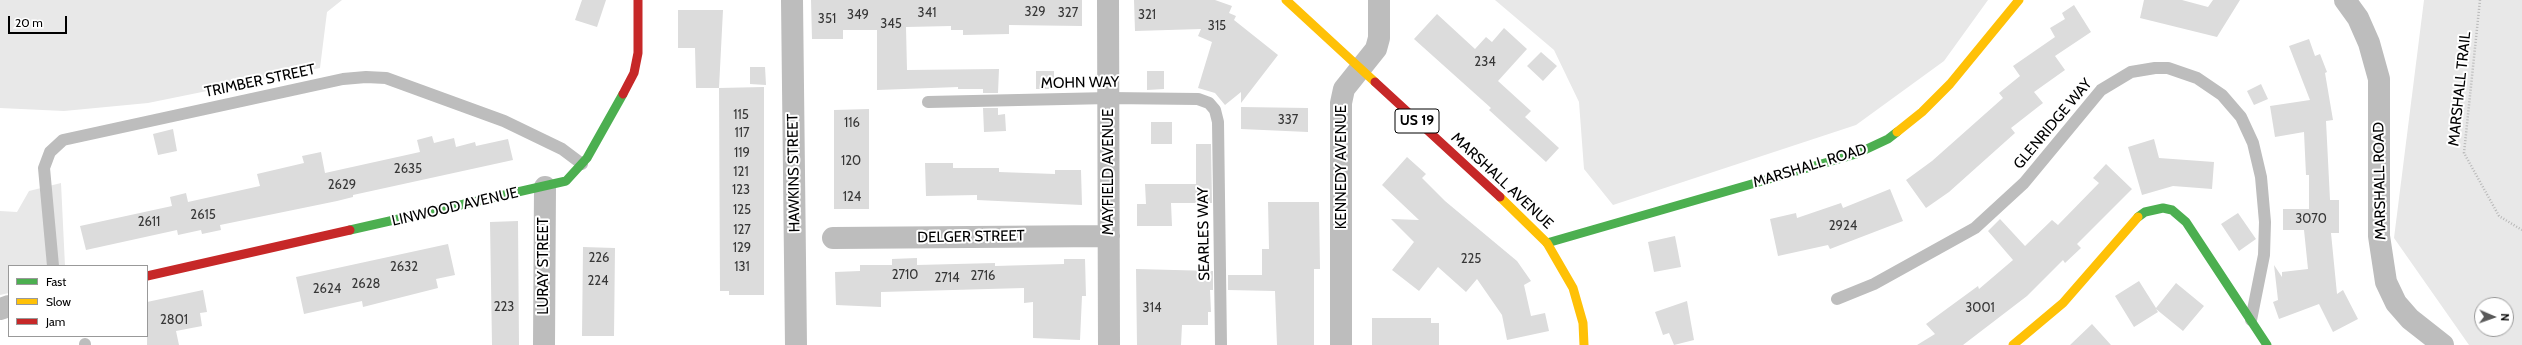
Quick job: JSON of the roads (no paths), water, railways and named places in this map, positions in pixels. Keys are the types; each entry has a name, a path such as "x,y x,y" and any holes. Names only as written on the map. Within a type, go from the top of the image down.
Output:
{"street":[{"name":"LINWOOD AVENUE","path":"148,276 545,187 566,181 582,164 600,138 634,73 638,53 638,0"},
{"name":"HAWKINS STREET","path":"792,0 796,345"},
{"name":"MAYFIELD AVENUE","path":"1108,0 1109,345"},
{"name":"MARSHALL AVENUE","path":"1286,0 1524,219 1547,243 1565,271 1573,288 1583,323 1584,345"},
{"name":"KENNEDY AVENUE","path":"1341,345 1341,103 1344,89 1373,54 1378,43 1379,0"},
{"name":"MARSHALL ROAD","path":"1547,243 1856,154 1888,138 1922,112 1950,84 2019,0"},
{"name":"MARSHALL ROAD","path":"2345,0 2358,18 2369,43 2379,79 2379,236 2386,282 2396,303 2410,319 2443,345"},
{"name":"LURAY STREET","path":"544,345 545,187"},
{"path":"2013,345 2063,303 2137,218 2154,209 2172,210 2186,222 2250,322 2267,345"},
{"name":"DELGER STREET","path":"833,238 1109,236"}],"lane":[{"name":"GLENRIDGE WAY","path":"1837,299 1874,284 1976,228 2024,183 2101,90 2131,72 2155,68 2168,68 2197,78 2222,95 2241,117 2253,143 2261,177 2266,222 2263,262 2250,322"},
{"name":"TRIMBER STREET","path":"53,265 44,168 50,152 63,140 343,79 366,77 386,78 504,121 562,149 582,164"},
{"name":"MOHN WAY","path":"928,102 1109,98 1198,99 1209,102 1215,110 1218,122"},
{"name":"SEARLES WAY","path":"1218,122 1221,345"}]}
